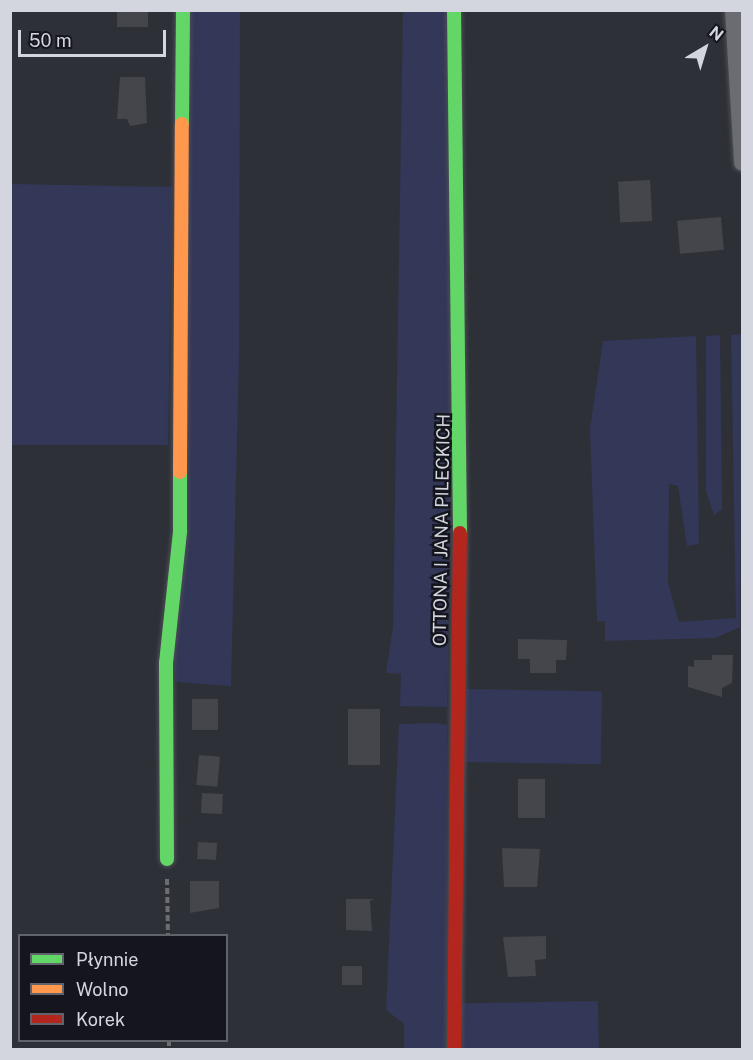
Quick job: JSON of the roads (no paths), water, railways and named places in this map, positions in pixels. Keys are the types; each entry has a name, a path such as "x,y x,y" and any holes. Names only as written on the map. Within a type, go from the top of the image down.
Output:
{"street":[{"path":"167,859 166,663 180,531 183,10"},
{"name":"OTTONA I JANA PILECKICH","path":"454,10 462,403 454,1050"},
{"path":"733,10 742,163"}]}
